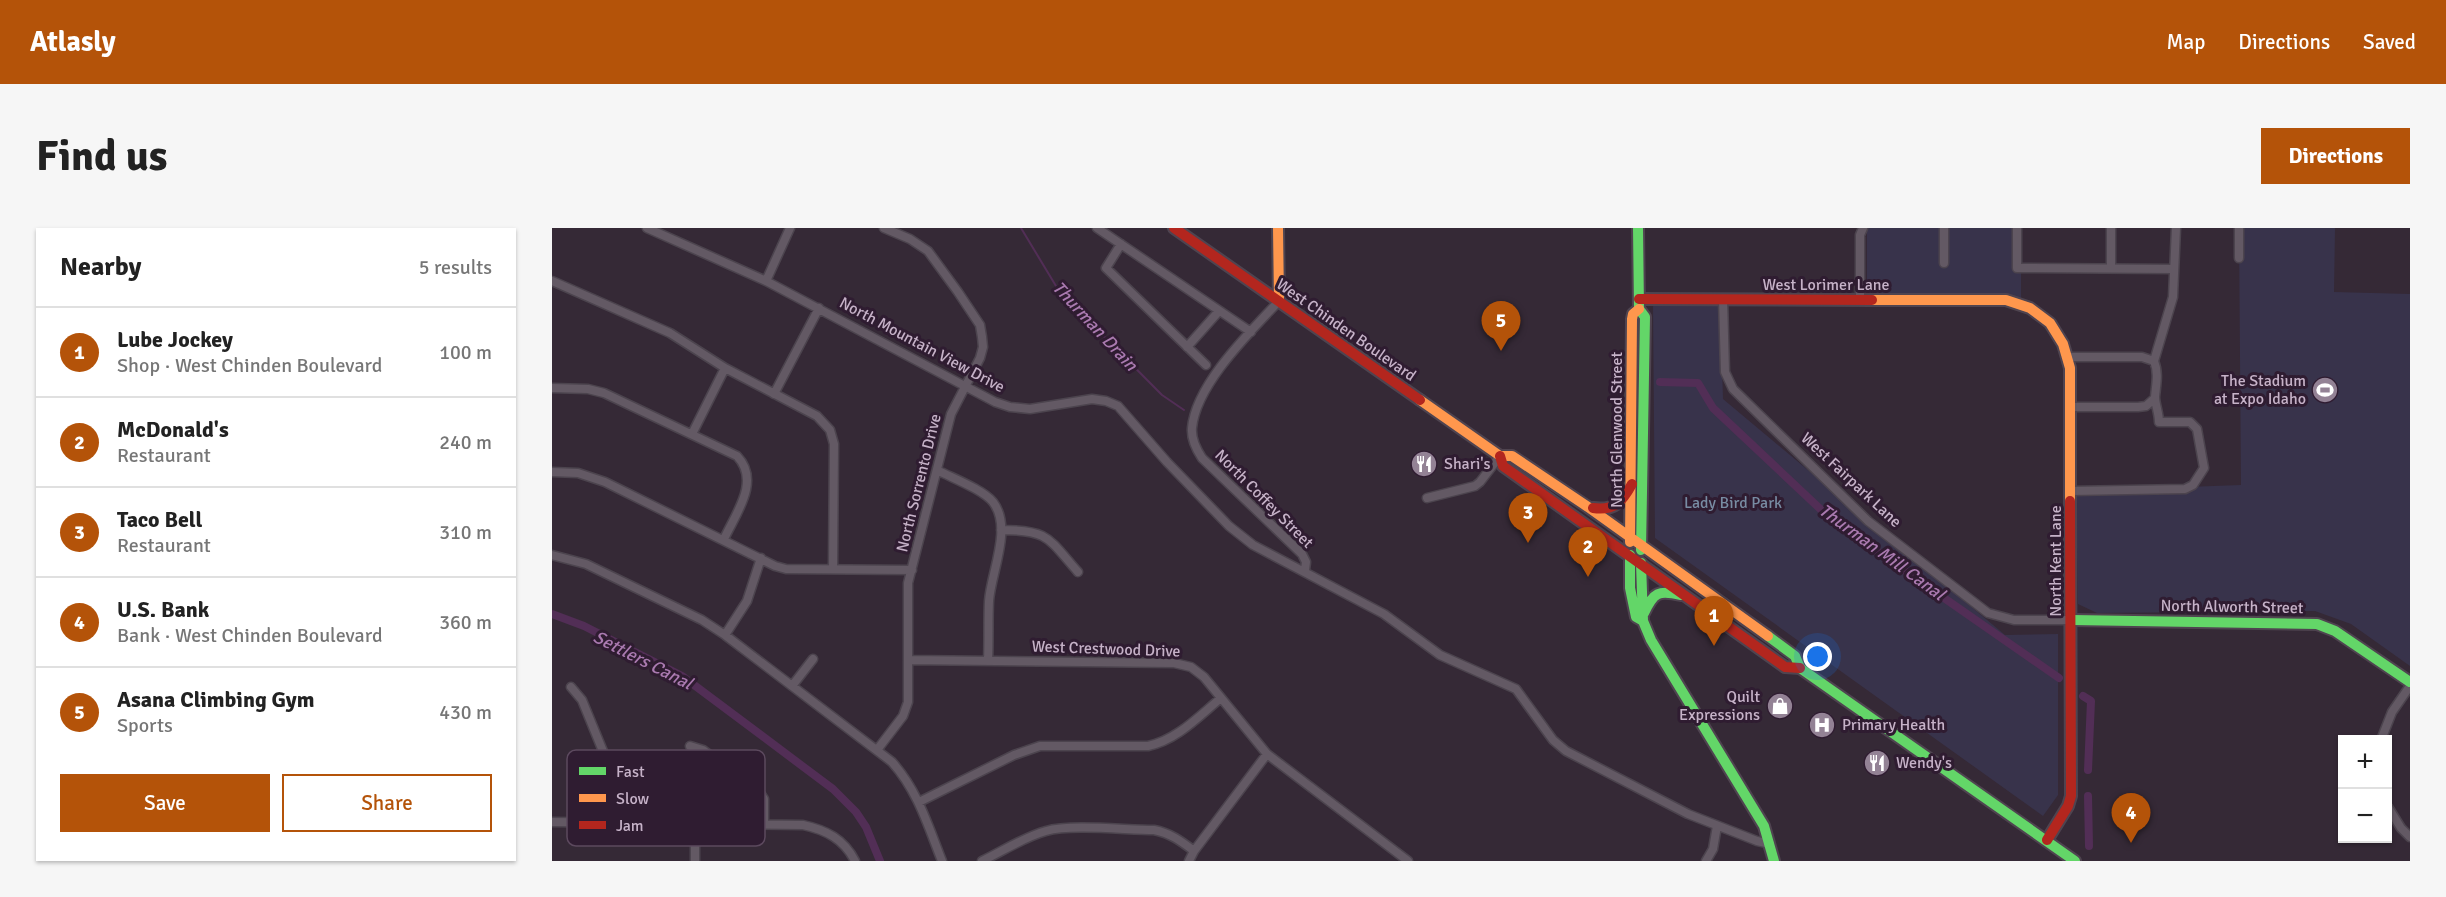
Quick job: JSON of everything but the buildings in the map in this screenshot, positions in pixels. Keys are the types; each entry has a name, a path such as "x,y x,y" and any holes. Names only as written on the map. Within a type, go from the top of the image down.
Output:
{"main road":[{"name":"West Chinden Boulevard","path":"1174,228 1500,456 1512,456 1588,507 1795,656 1800,668"},
{"path":"1278,228 1279,301"},
{"name":"North Glenwood Street","path":"1638,228 1639,304 1645,317 1641,563 1641,600 1644,617 1664,663 1764,826 1774,861"},
{"name":"West Lorimer Lane","path":"1639,304 1723,299 2013,301"},
{"name":"North Kent Lane","path":"2013,301 2034,310 2046,319 2062,340 2069,357 2072,620 2071,796 2068,806 2047,840"},
{"name":"North Glenwood Street","path":"1639,304 1632,319 1630,555 1632,604 1636,617 1644,617"},
{"name":"West Chinden Boulevard","path":"1500,456 1503,466 1785,667 1800,668 2075,861"},
{"path":"1588,507 1608,511 1614,508 1622,501 1632,483"},
{"path":"1644,617 1650,599 1657,592 1663,590 1689,597"},
{"name":"North Alworth Street","path":"2072,620 2317,624 2335,631 2410,684"}],"street":[{"name":"North Mountain View Drive","path":"647,228 766,281 995,402 1010,407 1030,409 1092,399 1118,406 1228,526 1253,544 1384,614 1418,642 1440,655 1516,689 1548,734 1566,751 1661,802 1717,826 1770,844"},
{"path":"766,281 790,228"},
{"name":"North Sorrento Drive","path":"877,750 903,716 908,702 909,583 951,414 983,347 980,325 928,250 910,238 884,228"},
{"path":"1097,228 1251,332"},
{"path":"1860,300 1860,235 1863,228"},
{"path":"1944,228 1944,263"},
{"path":"2017,228 2017,268 2174,269"},
{"path":"2111,228 2111,268"},
{"path":"2071,491 2185,489 2193,484 2204,465 2197,429 2190,422 2159,422 2159,409 2155,398 2157,371 2154,361 2173,297 2176,228"},
{"path":"2239,228 2239,258"},
{"path":"1121,244 1106,268 1206,365"},
{"path":"552,281 670,333 725,368 817,416 830,430 834,444 833,569"},
{"name":"West Fairpark Lane","path":"1723,299 1725,372 1733,389 1868,521 1988,613 2014,620 2072,620"},
{"name":"North Coffey Street","path":"1279,301 1216,373 1201,399 1192,427 1194,442 1202,458 1302,554 1306,562 1305,570"},
{"path":"774,394 819,308"},
{"path":"1187,347 1220,311"},
{"path":"2069,357 2142,357 2154,361"},
{"path":"692,434 725,368"},
{"path":"552,388 588,389 604,393 736,456 747,474 746,493 724,539"},
{"path":"2071,407 2138,407 2146,406 2155,398"},
{"path":"1427,498 1474,486 1480,482 1500,456"},
{"path":"937,470 992,501 999,514 1001,530 999,555 989,600 988,661"},
{"path":"552,472 578,474 605,482 786,569 912,570"},
{"path":"1001,530 1029,530 1040,533 1048,538 1078,572"},
{"path":"552,555 586,564 702,620 877,750 907,779 919,802 942,861"},
{"path":"725,635 747,601 761,558"},
{"path":"792,686 813,659"},
{"name":"West Crestwood Drive","path":"908,660 1174,663 1191,667 1204,677 1267,754 1408,861"},
{"path":"2383,735 2392,712 2410,684"},
{"path":"571,687 582,700 602,750"},
{"path":"919,802 1014,755 1040,746 1160,744 1172,738 1221,698"},
{"path":"690,746 703,750"},
{"path":"1189,861 1194,851 1267,754"},
{"path":"2392,813 2410,837"},
{"path":"765,823 820,828 839,840 855,861"},
{"path":"1706,861 1713,849 1717,826"},
{"path":"982,861 1047,831 1064,829 1166,832 1194,851"}],"green space":[{"path":"1867,228 2021,228 2021,298 2007,294 1867,294"},
{"name":"The Stadium at Expo Idaho","path":"2239,228 2335,228 2334,292 2410,294 2410,666 2351,624 2315,611 2097,613 2078,604 2076,491 2241,485"},
{"name":"Lady Bird Park","path":"1720,304 1723,399 2005,635 2058,634 2058,795 2043,816 1655,538 1653,306"}],"waterway":[{"name":"Thurman Drain","path":"1021,228 1059,291 1162,395 1184,410"},
{"name":"Thurman Mill Canal","path":"1660,382 1698,383 1713,408 1832,520 2059,678"},
{"name":"Settlers Canal","path":"552,614 584,626 682,676 833,789 856,812 866,827 880,861"},
{"name":"Thurman Mill Canal","path":"2083,696 2091,701 2088,770"},
{"name":"Thurman Mill Canal","path":"2088,796 2089,846"}],"traffic: fast":[{"path":"1638,228 1639,309 1645,317 1641,550"},
{"path":"1630,555 1630,588 1636,617 1643,621"},
{"path":"1641,563 1643,621 1651,640 1764,826 1774,861"},
{"path":"1644,613 1658,594 1681,595"},
{"path":"2072,620 2317,624 2335,631 2410,682"},
{"path":"1768,636 1795,656 1800,668 2075,861"}],"traffic: slow":[{"path":"1278,228 1279,301"},
{"path":"1872,300 2006,300 2030,308 2050,323 2063,344 2070,368 2070,501"},
{"path":"1630,542 1632,319 1633,314 1639,309"},
{"path":"1420,400 1500,456 1512,456 1588,507 1768,636"}],"traffic: jam":[{"path":"1174,228 1420,400"},
{"path":"1639,299 1872,300"},
{"path":"1500,456 1503,466 1785,667 1800,668"},
{"path":"1593,508 1601,509 1617,504 1632,484"},
{"path":"2047,840 2068,806 2071,796 2070,501"}],"place":[{"name":"Asana Climbing Gym","path":"1501,351"},
{"name":"The Stadium at Expo Idaho","path":"2325,390"},
{"name":"Shari's","path":"1424,464"},
{"name":"Taco Bell","path":"1528,543"},
{"name":"McDonald's","path":"1588,577"},
{"name":"Lube Jockey","path":"1714,646"},
{"name":"Quilt Expressions","path":"1780,706"},
{"name":"Primary Health","path":"1822,725"},
{"name":"Wendy's","path":"1877,763"},
{"name":"U.S. Bank","path":"2131,843"}]}
